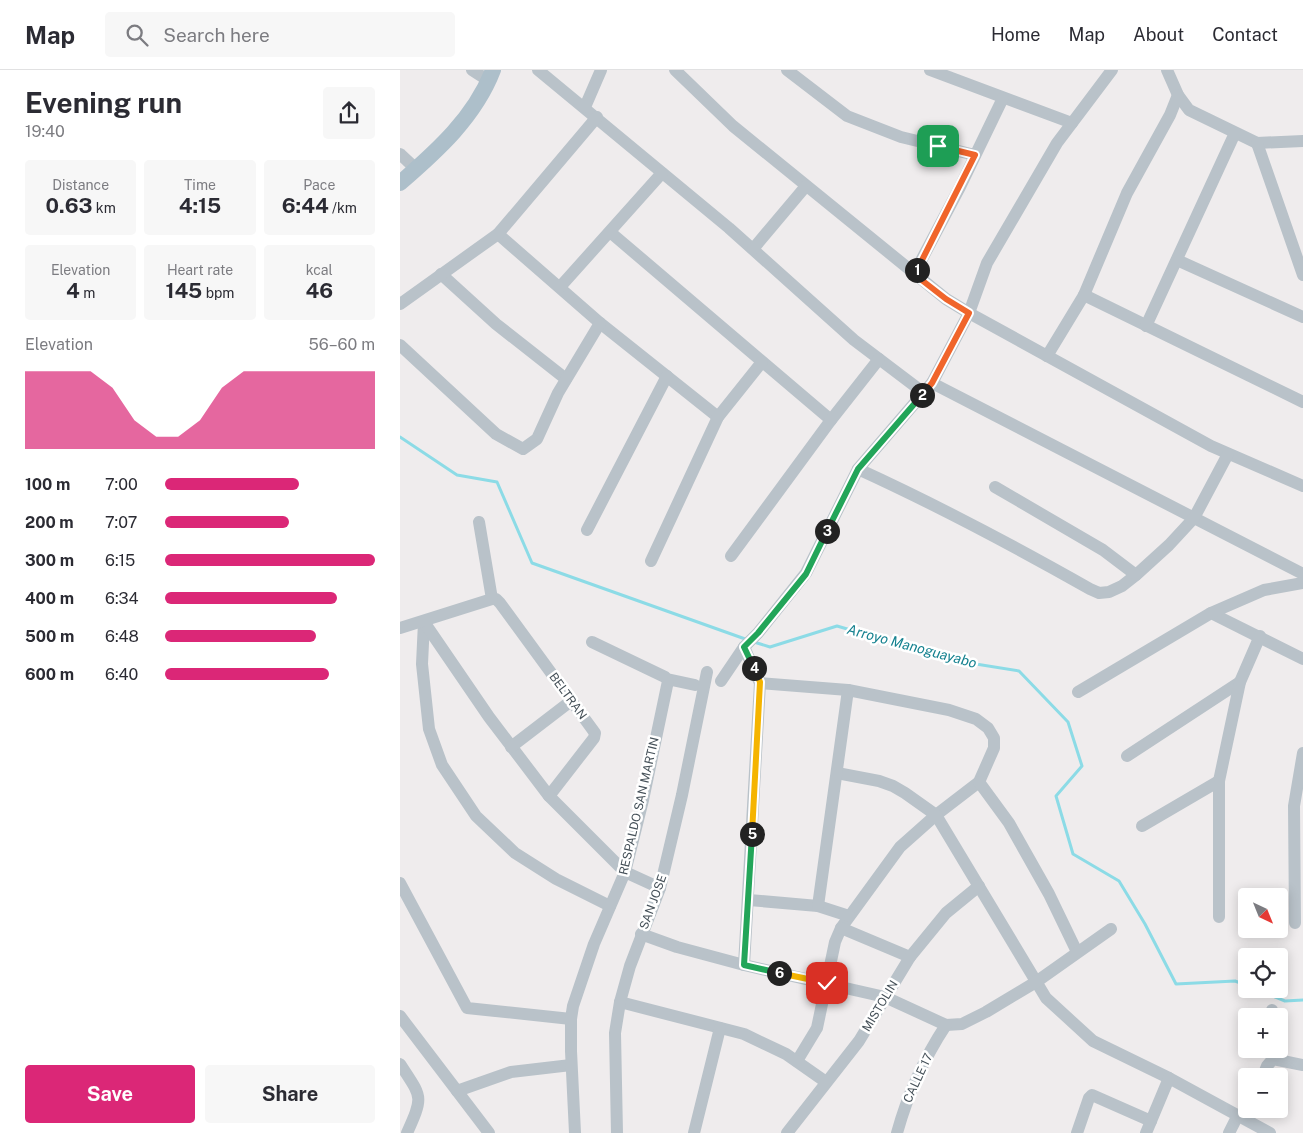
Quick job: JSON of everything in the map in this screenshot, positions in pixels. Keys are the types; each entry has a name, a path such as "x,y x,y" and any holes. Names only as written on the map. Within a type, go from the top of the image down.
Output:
{"main road":[{"path":"400,183 451,135 468,114 491,75"}],"street":[{"path":"472,70 491,75"},
{"path":"538,70 585,107 753,249 854,340 879,359 928,388 1194,518 1303,574"},
{"path":"585,107 601,70"},
{"path":"675,70 733,126 946,299 1228,454 1303,486"},
{"path":"788,70 847,116 901,137 975,155"},
{"path":"930,70 1072,123"},
{"path":"721,681 744,647 758,633 806,574 858,469 928,388 969,313 986,264 1057,143 1112,70"},
{"path":"1167,70 1178,95 1189,110 1257,143 1303,141"},
{"path":"1047,356 1084,295 1127,193 1170,115 1178,95"},
{"path":"914,274 1003,98"},
{"path":"400,304 498,234 597,118"},
{"path":"1146,326 1235,133"},
{"path":"1257,143 1303,275"},
{"path":"400,154 416,169"},
{"path":"560,287 662,173"},
{"path":"753,249 806,186"},
{"path":"610,232 831,420"},
{"path":"498,234 600,323 718,417"},
{"path":"1176,260 1303,317"},
{"path":"441,274 496,324 566,379"},
{"path":"1084,295 1303,402"},
{"path":"400,345 496,434 523,449 536,439 566,379 600,323"},
{"path":"731,556 831,420 879,359"},
{"path":"651,561 718,417 762,362"},
{"path":"587,530 667,376"},
{"path":"858,469 999,539 1090,589 1110,592 1122,586 1136,575 1169,545 1194,518 1228,454"},
{"path":"995,487 1103,550 1136,575"},
{"path":"400,628 492,599 478,522"},
{"path":"1078,692 1212,612 1264,590 1303,583"},
{"name":"BELTRAN","path":"492,599 500,602 595,733 594,738 550,796"},
{"path":"1212,612 1303,659"},
{"path":"424,622 511,747 550,796 625,872 660,888"},
{"path":"424,622 422,664 429,729 442,764 476,816 515,853 556,879 610,906"},
{"path":"1220,917 1219,781 1240,682 1260,636"},
{"path":"592,642 667,680 694,685"},
{"path":"744,647 760,682 744,965"},
{"name":"SAN JOSE","path":"617,1133 615,1033 620,1002 641,934 660,888 682,795 707,672"},
{"name":"RESPALDO SAN MARTIN","path":"575,1133 574,1090 571,1065 571,1019 594,944 625,872 643,800 667,680"},
{"path":"760,682 848,690 949,710 976,719 988,728 994,738 994,748 979,782 936,815 900,847 841,928 835,942 817,1028 797,1061"},
{"path":"1127,756 1240,682"},
{"path":"818,906 848,690"},
{"path":"511,747 571,701"},
{"path":"1295,923 1294,806 1303,753"},
{"path":"837,772 893,786 905,792 936,815 1046,998 1093,1041 1169,1078 1238,1115 1229,1133"},
{"path":"1142,826 1219,781"},
{"path":"979,782 1009,823 1027,854 1050,894 1077,952"},
{"path":"400,883 467,1008 571,1019"},
{"name":"MISTOLIN","path":"787,1133 859,1041 910,957 946,912 979,886"},
{"path":"749,900 818,906 849,916"},
{"path":"841,928 910,957"},
{"path":"641,934 677,947 744,965 885,997 946,1025 962,1024 986,1012 1036,982 1111,929"},
{"path":"620,1002 744,1034 786,1054 826,1082"},
{"path":"400,1016 489,1133"},
{"name":"CALLE 17","path":"897,1133 904,1105 916,1077 946,1025"},
{"path":"694,1133 720,1028"},
{"path":"1274,1058 1303,1066"},
{"path":"400,1064 418,1092 419,1101 417,1111 407,1133"},
{"path":"458,1091 511,1072 571,1065"},
{"path":"1077,1133 1089,1098 1092,1095 1148,1127 1169,1078"},
{"path":"1243,1118 1270,1133"}],"waterway":[{"name":"Arroyo Manoguayabo","path":"400,437 457,475 497,482 532,563 748,640"},
{"name":"Arroyo Manoguayabo","path":"754,642 770,647 837,626 957,661 1019,671 1068,722 1082,766 1056,796 1073,854 1119,881 1145,924 1176,984 1238,982"},
{"name":"Arroyo Manoguayabo","path":"1278,998 1285,1001 1303,1000"}],"route":[{"path":"827,983 744,965 760,682 744,647 758,633 806,574 858,469 932,383 969,313 946,299 914,274 975,155 938,146"}]}
